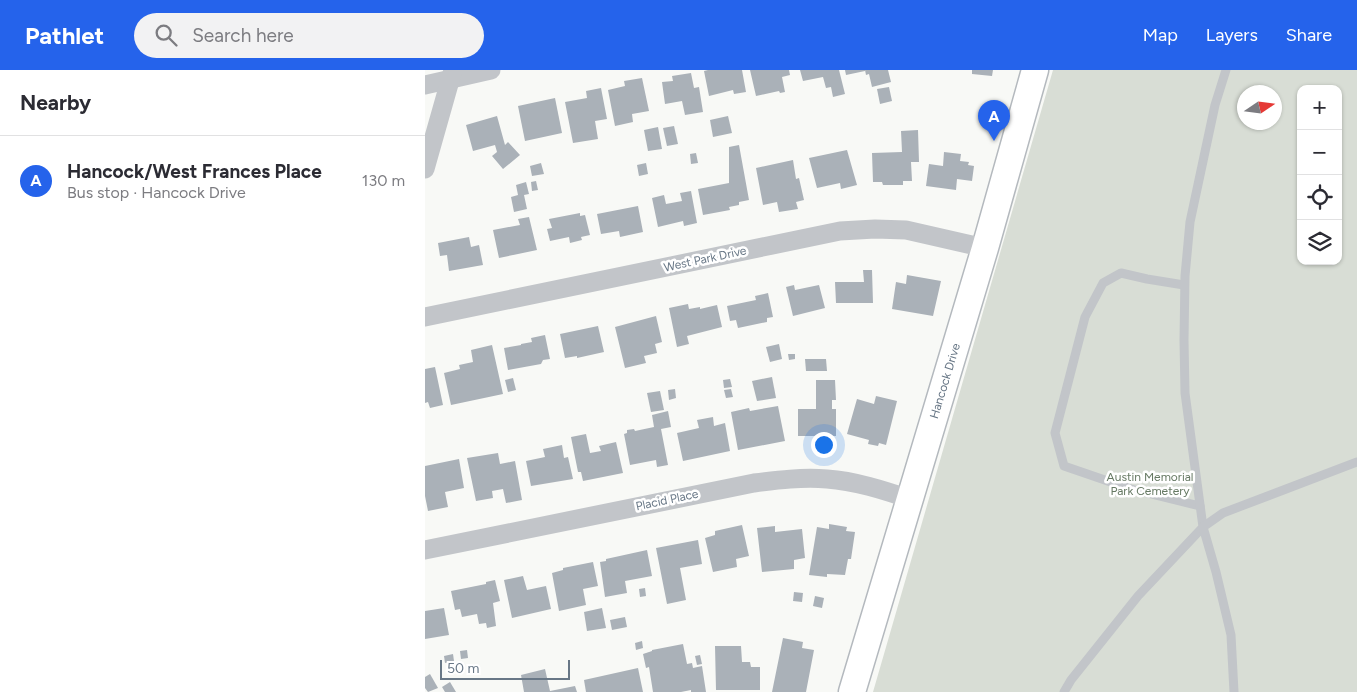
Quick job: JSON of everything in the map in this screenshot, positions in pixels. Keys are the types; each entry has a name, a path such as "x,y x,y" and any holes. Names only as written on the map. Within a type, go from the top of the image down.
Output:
{"street":[{"path":"425,85 452,74 491,70"},
{"name":"Hancock Drive","path":"852,692 985,248 1035,70"},
{"path":"425,169 452,74"},
{"name":"West Park Drive","path":"425,317 840,232 875,229 906,230 985,248"},
{"name":"Placid Place","path":"425,550 754,483 794,478 829,479 869,486 910,499"}],"lane":[{"path":"1226,70 1215,105 1190,222 1184,285 1184,340 1185,393 1200,506 1203,527 1231,635 1234,692"},
{"path":"1184,285 1147,280 1121,273 1103,283 1085,316 1055,433 1064,466 1131,489 1200,506"},
{"path":"1064,692 1071,680 1138,596 1203,527 1223,513 1357,462"}],"green space":[{"name":"Austin Memorial Park Cemetery","path":"1053,70 1357,70 1357,692 873,692"}],"building":[{"path":"742,70 746,92 734,94 733,90 709,96 704,71"},
{"path":"750,70 789,70 790,75 782,77 785,92 780,93 779,91 756,96"},
{"path":"800,70 839,70 845,94 833,97 831,87 826,88 823,77 803,81"},
{"path":"845,70 865,70 865,71 846,75"},
{"path":"865,70 888,70 891,82 872,87 869,74 866,75"},
{"path":"972,70 993,70 992,76 972,74"},
{"path":"691,73 694,88 699,87 703,112 685,115 682,101 665,104 662,82 673,81 672,76"},
{"path":"642,78 649,111 632,114 633,122 615,126 608,90 625,86 624,81"},
{"path":"889,87 892,101 880,104 877,89"},
{"path":"601,88 607,119 595,121 598,139 573,143 565,102 587,98 586,91"},
{"path":"555,98 562,133 525,141 518,106"},
{"path":"497,116 505,145 508,142 520,155 503,169 492,156 497,152 495,145 473,151 466,125"},
{"path":"728,116 732,133 713,137 710,120"},
{"path":"674,126 678,144 667,146 663,128"},
{"path":"658,127 662,149 648,151 644,130"},
{"path":"918,130 919,162 911,162 912,181 903,181 903,185 883,185 882,182 873,182 872,153 902,152 901,131"},
{"path":"739,145 749,200 729,207 730,210 703,215 698,189 729,183 729,147"},
{"path":"847,150 857,185 841,189 840,183 817,188 809,158"},
{"path":"944,152 961,154 960,161 969,162 968,165 974,166 972,181 957,179 956,190 926,186 929,164 943,166"},
{"path":"696,153 698,163 691,164 690,154"},
{"path":"793,160 796,179 799,178 804,200 796,202 798,209 779,212 777,202 763,205 756,168"},
{"path":"541,163 544,174 532,176 530,166"},
{"path":"646,163 648,174 639,176 637,165"},
{"path":"536,181 538,190 532,191 531,182"},
{"path":"526,182 529,194 524,195 527,209 514,212 511,197 518,195 516,185"},
{"path":"691,191 697,223 684,226 683,221 658,227 652,198 664,195 666,204 682,201 680,193"},
{"path":"638,206 643,232 620,237 619,231 601,234 597,214"},
{"path":"580,213 580,216 585,215 590,235 581,237 582,240 570,243 569,237 550,241 547,229 552,228 549,219"},
{"path":"529,217 537,250 499,258 493,230 520,225 518,219"},
{"path":"469,237 471,247 479,245 483,265 449,271 447,255 440,256 438,243"},
{"path":"863,270 872,270 873,303 836,303 835,282 864,282"},
{"path":"907,275 941,281 933,316 892,309 896,282 906,284"},
{"path":"794,285 795,290 819,285 825,308 793,316 786,287"},
{"path":"768,293 773,317 767,318 767,322 738,328 736,320 730,321 727,306 756,300 755,296"},
{"path":"688,304 689,309 700,307 700,309 717,305 722,327 687,336 689,344 677,347 669,308"},
{"path":"656,316 662,342 655,344 657,353 644,356 646,363 625,368 615,327"},
{"path":"598,326 604,352 577,358 577,356 565,358 560,334"},
{"path":"545,335 550,359 543,360 541,364 508,370 504,348 532,342 531,338"},
{"path":"779,344 782,359 770,362 766,347"},
{"path":"492,345 503,394 451,405 444,373 460,369 459,365 473,362 471,350"},
{"path":"788,354 795,354 795,359 789,360"},
{"path":"805,359 826,359 827,371 806,371"},
{"path":"435,367 443,405 430,408 428,402 425,403 425,369"},
{"path":"772,377 776,398 757,401 752,381"},
{"path":"513,378 516,390 508,392 505,380"},
{"path":"730,379 732,387 724,388 723,380"},
{"path":"816,380 835,380 836,400 832,400 832,409 836,409 836,436 798,436 798,409 816,409"},
{"path":"675,389 676,398 669,400 668,390"},
{"path":"731,389 733,397 726,398 724,390"},
{"path":"660,391 664,410 651,412 647,393"},
{"path":"876,396 897,401 886,445 879,443 878,446 868,444 869,440 847,434 857,399 874,404"},
{"path":"778,406 785,441 738,450 731,412 749,408 750,411"},
{"path":"668,411 671,427 661,429 668,465 657,467 656,460 630,465 624,434 627,433 627,430 634,429 635,431 654,427 652,415"},
{"path":"713,417 714,426 725,423 730,451 683,461 677,433 699,428 697,420"},
{"path":"586,434 590,453 601,451 599,446 616,442 623,473 583,481 581,472 578,472 571,437"},
{"path":"562,445 564,458 568,457 573,479 531,486 526,461 545,457 543,449"},
{"path":"498,453 500,464 515,461 522,500 506,503 503,489 492,491 493,498 476,501 467,458"},
{"path":"459,459 464,488 445,492 448,507 428,511 425,496 425,466"},
{"path":"829,524 847,527 846,531 855,532 851,559 848,559 845,575 827,574 827,577 809,575 817,527 829,529"},
{"path":"742,525 749,556 736,559 737,567 713,572 705,538 715,535 715,531"},
{"path":"775,526 775,532 802,529 805,558 794,560 794,569 762,572 757,528"},
{"path":"698,540 702,564 680,568 686,600 667,604 656,548"},
{"path":"647,550 652,576 625,581 627,593 605,597 600,562"},
{"path":"593,562 598,586 583,589 586,605 559,611 552,573 563,570 563,568"},
{"path":"523,576 527,590 546,586 551,609 512,618 504,580"},
{"path":"495,580 500,601 493,603 496,626 487,628 486,623 479,624 477,614 462,617 460,609 455,610 451,591 486,584 486,582"},
{"path":"645,588 646,596 640,597 639,589"},
{"path":"794,592 803,593 802,602 793,601"},
{"path":"815,596 824,598 822,608 813,606"},
{"path":"444,608 449,635 425,639 425,611"},
{"path":"602,608 606,628 587,631 584,612"},
{"path":"625,617 627,627 612,630 610,620"},
{"path":"783,638 803,642 802,648 814,650 806,692 772,692"},
{"path":"642,641 643,648 636,650 635,643"},
{"path":"683,644 687,664 692,663 693,668 702,666 706,692 691,692 691,690 653,692 649,667 646,668 643,654 652,650"},
{"path":"715,646 741,646 742,662 750,662 751,667 760,667 760,690 716,690"},
{"path":"467,650 468,658 461,659 460,651"},
{"path":"453,654 454,661 445,663 444,656"},
{"path":"700,655 702,664 697,665 695,656"},
{"path":"638,668 643,692 586,692 584,680"},
{"path":"545,669 550,691 575,686 577,692 524,692 521,675"},
{"path":"430,674 438,688 428,692 425,688 425,677"},
{"path":"450,682 456,692 445,692 442,687"}],"place":[{"name":"Hancock/West Frances Place","path":"994,141"}]}
